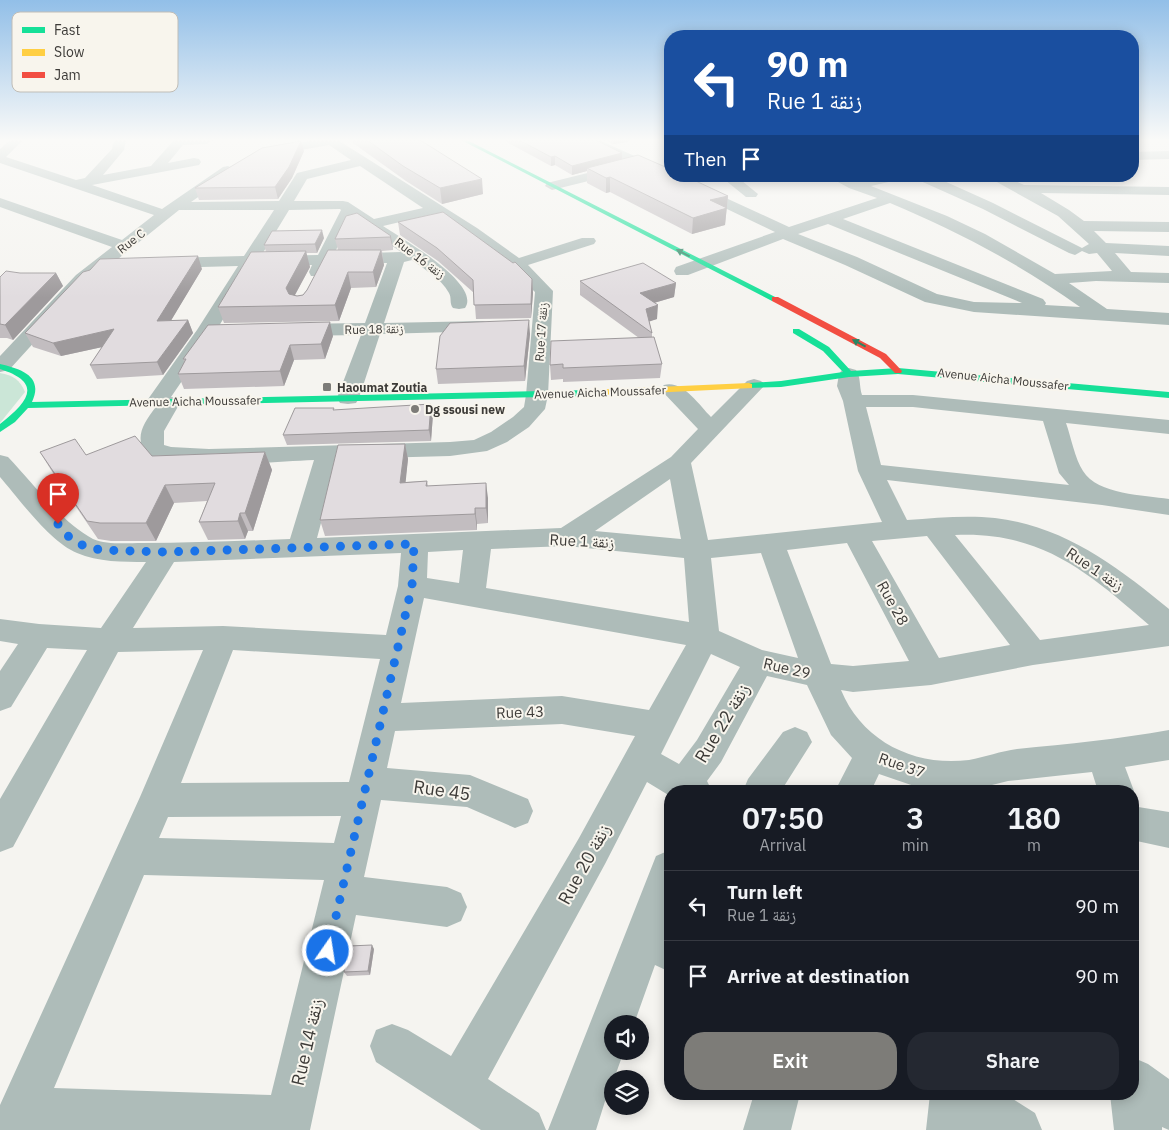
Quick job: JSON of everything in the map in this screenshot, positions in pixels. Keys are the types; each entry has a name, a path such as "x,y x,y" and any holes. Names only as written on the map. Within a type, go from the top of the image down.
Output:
{"street":[{"path":"111,193 170,210 286,204 346,207 308,290"},
{"name":"Rue C","path":"1,366 82,278 170,210 196,193"},
{"path":"292,193 163,402 152,431 150,442 154,449 168,454 209,456 450,449 479,446 498,437 521,422 534,409 538,395"},
{"name":"Rue 17 زنقة","path":"412,193 516,264 536,281 544,291 538,395"},
{"path":"565,193 883,356 898,371 913,401"},
{"path":"703,193 786,233 943,302 974,307 1169,319"},
{"path":"874,193 942,219 979,237 1052,279 1103,315"},
{"path":"678,269 703,264 828,218 892,200 935,193"},
{"path":"956,193 988,206 1075,250"},
{"path":"1006,193 1014,198 1036,198 1053,206 1102,248 1125,276"},
{"path":"942,219 1014,198 1131,193"},
{"path":"7,207 35,202"},
{"path":"1053,206 1082,206"},
{"path":"7,207 124,246"},
{"name":"Rue 16 زنقة","path":"346,207 379,229 406,256 445,276 459,294 459,304"},
{"path":"379,229 443,212"},
{"path":"828,218 1056,311"},
{"path":"979,237 1029,226 1075,223 1169,227"},
{"path":"516,264 588,241"},
{"path":"1022,262 1075,250 1102,248 1169,251"},
{"path":"150,263 323,260 406,256 373,329 348,398"},
{"path":"101,264 131,264"},
{"path":"678,269 699,280"},
{"path":"1052,279 1125,276 1169,278"},
{"path":"64,279 82,278"},
{"path":"522,326 542,326"},
{"name":"Rue 18 زنقة","path":"275,330 502,327"},
{"path":"789,327 826,347 849,374 848,386 854,401 870,471 899,529"},
{"path":"206,330 226,330"},
{"path":"0,429 17,417 28,405 34,394 34,384 27,376 17,370 1,366"},
{"name":"Avenue Aicha Moussafer","path":"28,405 538,395 781,384 849,374 898,371 1169,395"},
{"path":"567,537 679,462 754,385"},
{"path":"671,389 710,430"},
{"path":"854,401 913,401 1169,427"},
{"path":"1052,415 1071,472 1080,483 1102,497"},
{"path":"301,548 328,453"},
{"name":"Rue 1 زنقة","path":"0,462 69,537 84,546 101,550 166,552 478,542 567,537 697,550 899,529 963,526 996,527 1043,538 1085,559 1134,596 1169,626"},
{"path":"679,462 697,550 706,638"},
{"path":"870,471 1169,506"},
{"path":"935,528 1033,653"},
{"name":"Rue 28","path":"855,534 931,672"},
{"name":"Rue 37","path":"770,541 831,704 848,732 872,754 914,772 933,775 955,783 980,773 1009,765 1104,756 1169,745"},
{"path":"471,597 478,542"},
{"name":"Rue 14 زنقة","path":"288,1124 412,586 414,544"},
{"path":"0,834 109,640 166,552"},
{"name":"Rue 29","path":"412,586 654,626 706,638 759,662 820,675 853,679 931,672 1033,653 1169,634"},
{"path":"0,630 39,636 109,640 223,638 397,648"},
{"path":"0,698 39,636"},
{"path":"223,638 158,800 17,1120 288,1124"},
{"name":"Rue 20 زنقة","path":"459,1087 592,851 657,726 706,638"},
{"name":"Rue 22 زنقة","path":"690,785 759,662"},
{"name":"Rue 43","path":"382,718 562,710 657,726"},
{"path":"765,785 795,742"},
{"path":"856,785 872,754"},
{"path":"1104,756 1114,785"},
{"path":"641,760 685,785"},
{"name":"Rue 45","path":"158,800 365,791 426,786 470,791 515,811"},
{"path":"1139,824 1169,830"},
{"path":"134,856 345,878 447,907"},
{"path":"572,1130 657,946 664,905"},
{"path":"392,1046 459,1087 522,1130"},
{"path":"1139,1085 1169,1107"},
{"path":"767,1130 775,1100"},
{"path":"950,1130 952,1100"},
{"path":"971,1100 1018,1130"},
{"path":"1134,1100 1138,1130"}],"green space":[{"path":"0,373 16,379 25,392 0,423"}],"building":[{"path":"642,193 721,193 728,196 710,200 727,208 693,218"},
{"path":"443,212 513,263 515,262 532,279 531,304 474,305 473,280 437,248 398,222"},
{"path":"357,213 391,236 335,239 346,216"},
{"path":"322,230 315,244 264,245 272,231"},
{"path":"328,250 381,250 373,272 348,272 335,305 218,307 251,252 306,251 286,288 289,294 297,296 303,295 307,290"},
{"path":"198,256 157,321 188,320 157,362 90,365 114,329 53,343 25,333 83,272 90,270 100,259"},
{"path":"643,263 676,283 640,293 658,305 646,309 652,333 580,281"},
{"path":"6,271 56,273 5,325 0,324 0,277"},
{"path":"529,320 524,366 436,369 440,336 450,323"},
{"path":"330,322 321,344 290,345 280,371 178,374 186,359 183,359 208,325"},
{"path":"654,337 662,364 563,368 563,364 550,365 551,341"},
{"path":"431,404 429,430 283,435 295,408 334,408 333,410"},
{"path":"135,436 152,456 265,452 245,513 240,513 238,521 199,522 215,483 165,485 146,523 100,523 87,521 40,452 75,439 86,455"},
{"path":"405,444 400,483 427,481 426,486 486,483 486,508 475,508 475,514 320,520 338,445"},
{"path":"372,945 368,971 344,972 349,946"}],"traffic: fast":[{"path":"566,193 775,299"},
{"path":"796,331 826,349 849,374"},
{"path":"0,366 17,371 27,378 32,385 32,393 28,402 21,411 0,429"},
{"path":"749,386 781,384 849,374 898,371 1169,395"},
{"path":"28,405 589,393"}],"traffic: slow":[{"path":"589,393 749,386"}],"traffic: jam":[{"path":"775,299 883,356 898,371"}],"place":[{"name":"Haoumat Zoutia","path":"327,387"},
{"name":"Dg ssousi new","path":"415,409"}],"route":[{"path":"58,524 69,537 84,546 101,550 166,552 414,544 412,586 328,951"}]}
